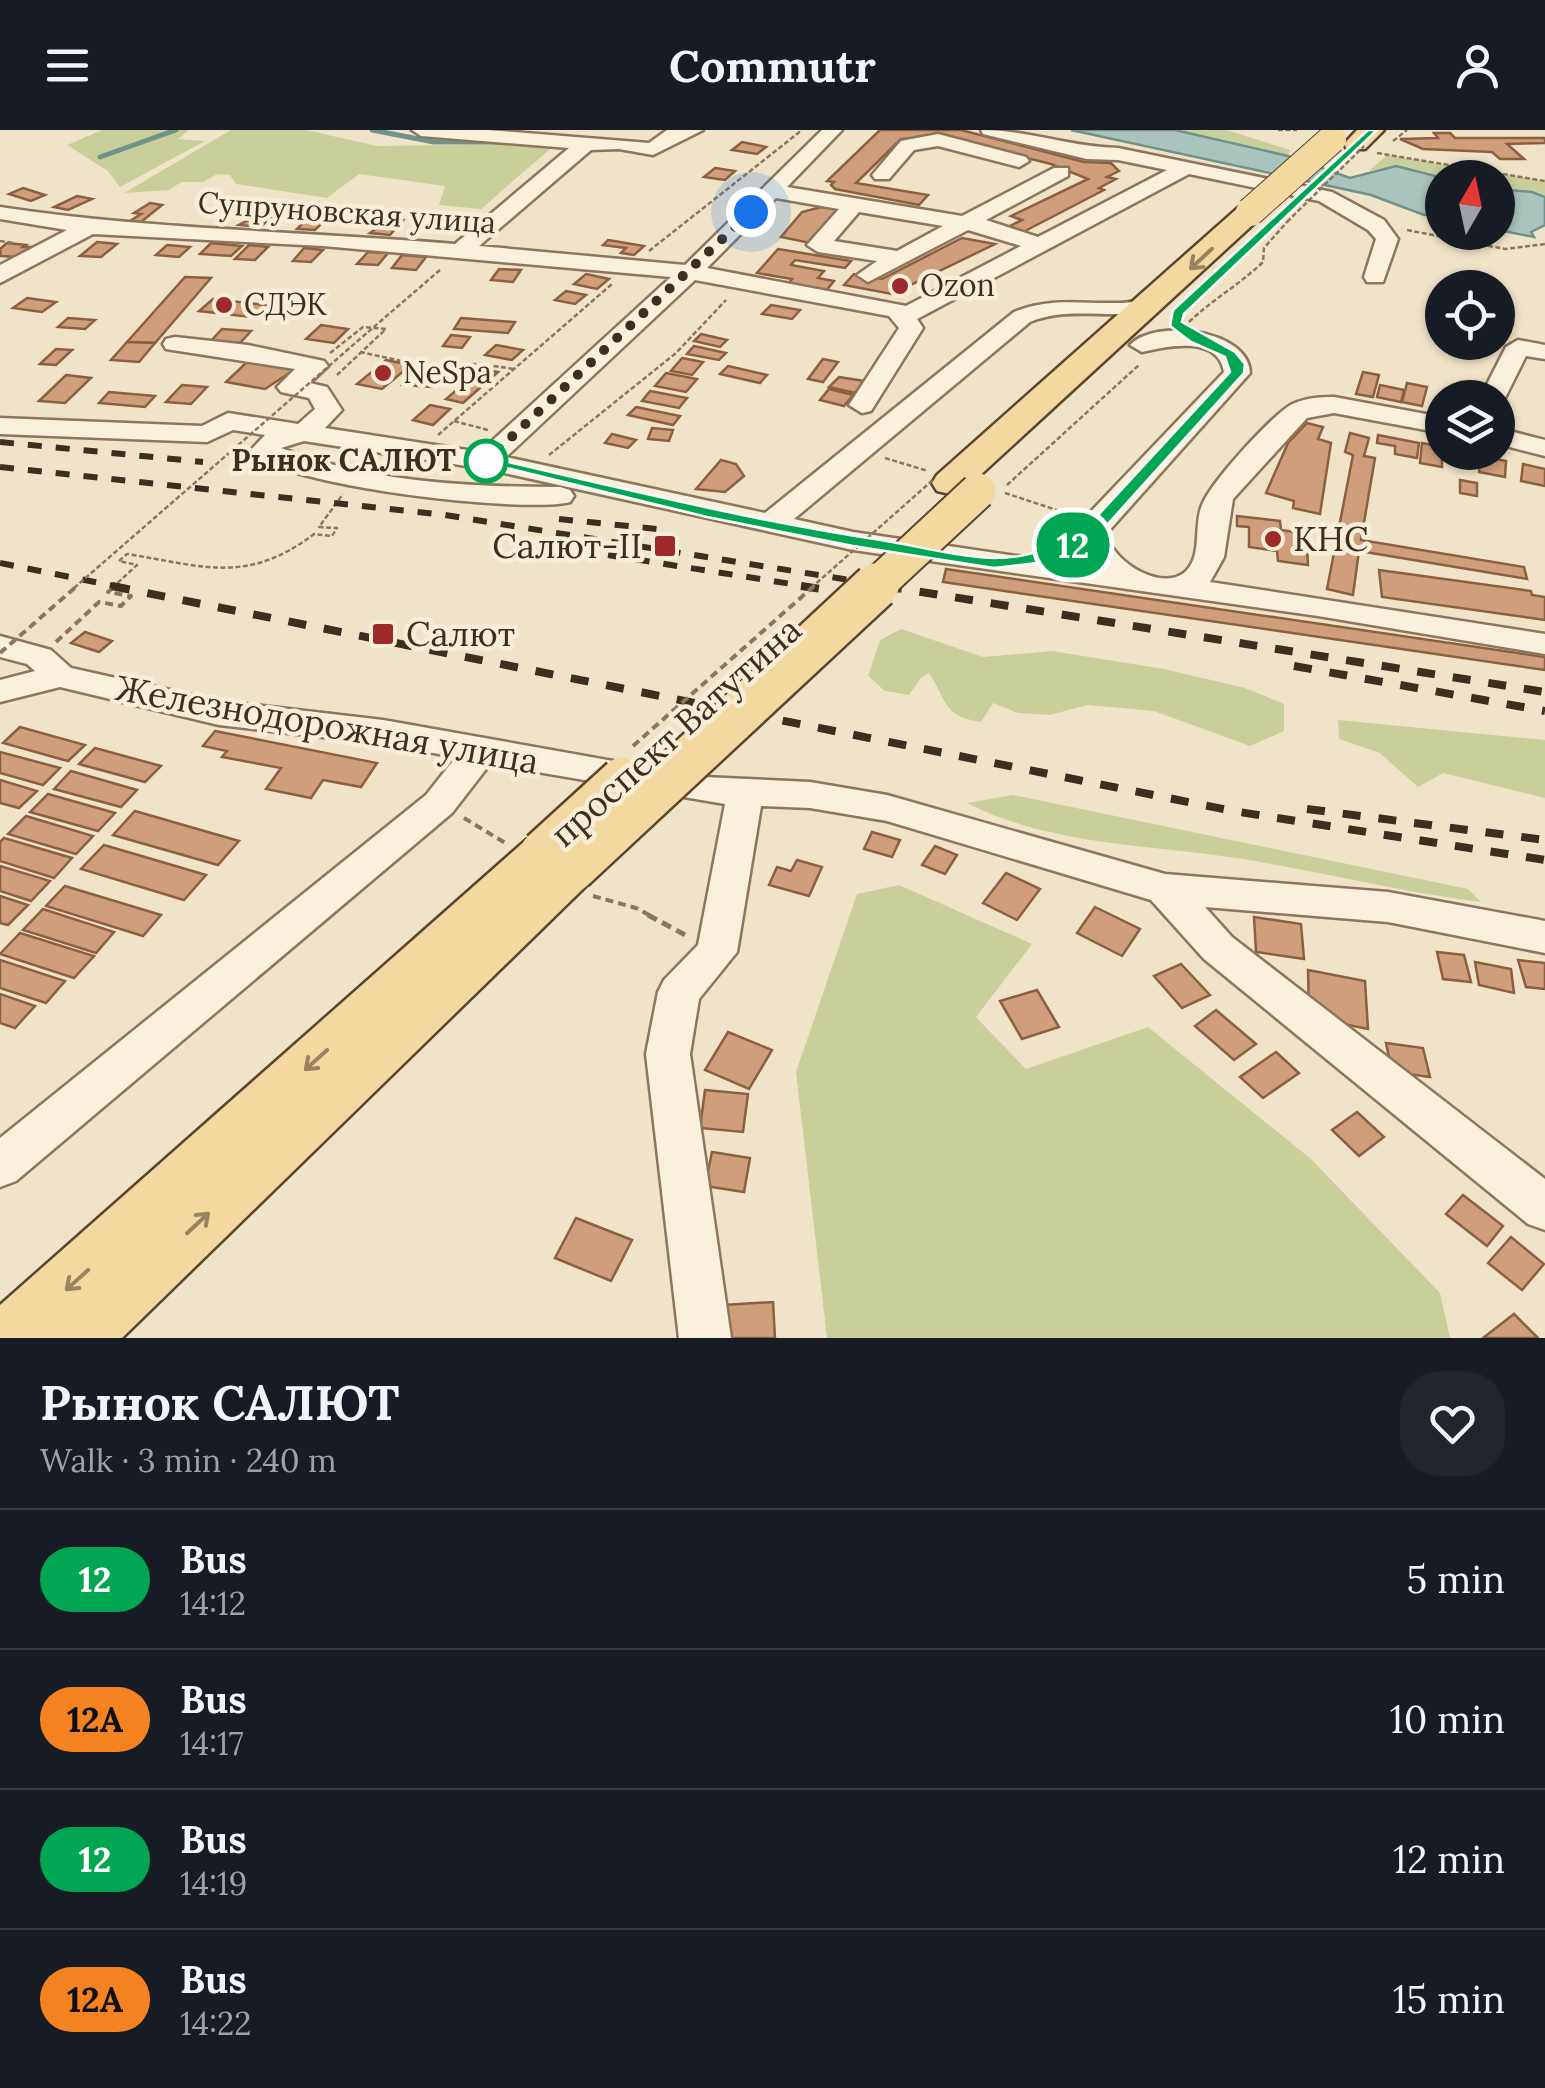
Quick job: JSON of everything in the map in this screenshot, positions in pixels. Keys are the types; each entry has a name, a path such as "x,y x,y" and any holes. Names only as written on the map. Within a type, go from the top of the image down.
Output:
{"main road":[{"name":"проспект Ватутина","path":"12,1338 552,866 966,486 1123,331 1164,309 1363,140"},
{"name":"проспект Ватутина","path":"75,1338 552,866"}],"street":[{"path":"421,130 571,148 653,149 669,137 694,130"},
{"path":"486,461 690,272 833,130"},
{"path":"990,130 1087,153 1118,154 1326,196 1376,226 1386,239 1376,276"},
{"path":"637,131 669,137"},
{"path":"868,275 1061,172 938,140 908,145 882,175"},
{"path":"468,244 474,233 571,148"},
{"path":"862,405 911,328 903,317 1184,169"},
{"path":"772,191 966,223 1042,246"},
{"path":"854,204 818,244 900,258"},
{"name":"Супруновская улица","path":"0,214 89,228 468,244 690,272 898,310 903,317"},
{"path":"0,276 24,258 89,228"},
{"path":"770,524 1037,308 1058,304 1123,331 1158,339 1196,339"},
{"path":"994,563 1039,558 1070,548 1237,373 1238,364 1230,354 1196,339 1164,309 1123,331"},
{"path":"175,344 248,352 314,366"},
{"path":"1502,380 1518,347 1545,352"},
{"path":"314,366 290,386 318,392 329,410 305,432 273,441 264,451 292,464 360,478 530,496 572,495 588,486"},
{"path":"1089,526 1094,550 1114,570 1159,586 1198,578 1206,566 1217,500 1298,412 1316,405 1354,407 1425,422"},
{"path":"0,426 207,434 228,421 486,461 526,473 770,524 994,563 1318,606 1545,644"},
{"path":"1515,440 1545,448"},
{"name":"Железнодорожная улица","path":"0,649 219,713 384,732 704,790 810,795 887,808 1166,889 1388,907 1545,937"},
{"path":"0,691 49,666"},
{"path":"0,1166 439,804 480,751"},
{"path":"705,1338 668,1054 679,992 717,952 745,793"},
{"path":"1166,889 1218,948 1545,1208"}],"path":[{"path":"1278,130 1297,130"},
{"path":"1271,218 1363,140 1407,130"},
{"path":"1363,140 1387,155 1545,181"},
{"path":"1402,229 1505,249 1545,244"},
{"path":"526,473 676,353 743,282"},
{"path":"314,366 363,325 377,324 386,330 318,392"},
{"path":"0,649 368,332"},
{"path":"360,352 416,364 480,364 514,369"},
{"path":"416,453 440,433"},
{"path":"900,463 912,467"},
{"path":"49,666 99,602 121,606 130,596 108,592 137,566 119,562 127,554 222,569 276,560 314,534 332,536 337,528 319,527 346,490 326,488 332,482 350,484 360,478"},
{"path":"627,751 966,486 1089,526"},
{"path":"474,825 661,921"}],"green space":[{"path":"102,130 189,130 178,139 205,141 120,187 108,171 67,145"},
{"path":"231,130 306,130 377,146 556,144 481,209 439,205 445,186 359,174 327,198 236,184 230,175 217,174 203,182 181,182 169,190 124,193"},
{"path":"1175,130 1227,130 1290,150 1288,156"},
{"path":"1387,155 1425,161 1425,173 1396,166 1369,171"},
{"path":"1515,176 1545,181 1545,197 1515,190"},
{"path":"901,629 983,657 1052,651 1164,669 1245,688 1284,704 1284,731 1250,746 1154,711 1087,705 1050,715 1018,713 993,703 981,722 968,719 947,706 929,673 909,695 885,691 868,676 880,640"},
{"path":"1338,720 1545,740 1545,798 1443,773 1418,787 1380,753 1339,739"},
{"path":"1013,795 1468,889 1481,902 1249,860 1069,836 1000,817 967,803"},
{"path":"899,885 1032,944 976,1017 1026,1069 1148,1027 1311,1159 1440,1293 1450,1338 827,1338 796,1072 857,894"}],"water":[{"path":"1071,130 1175,130 1288,156 1350,178 1396,166 1425,173 1425,215 1371,195"},
{"path":"1515,190 1545,197 1545,225 1531,232 1534,237 1515,233"}],"building":[{"path":"880,130 961,130 1084,162 1111,163 1119,171 1107,177 1116,179 1099,188 1104,190 1023,232 1008,227 1022,220 1011,216 1088,179 1051,164 938,136 901,139 856,183 928,195 919,205 835,189 831,185 834,182 827,181"},
{"path":"1434,133 1450,133 1455,138 1545,138 1545,143 1507,144 1524,159 1500,159 1492,152 1423,149 1400,139 1438,138"},
{"path":"742,142 766,147 757,154 732,150"},
{"path":"715,168 735,171 725,180 704,177"},
{"path":"23,188 45,195 31,201 9,194"},
{"path":"77,196 92,199 68,210 54,207"},
{"path":"150,203 162,205 141,222 130,221 141,214 134,213"},
{"path":"821,207 843,208 810,243 781,237 802,212"},
{"path":"260,214 273,215 261,227 239,225"},
{"path":"309,217 327,218 315,230 297,229"},
{"path":"390,219 403,220 390,235 370,233"},
{"path":"962,238 995,244 892,294 844,285 854,274 882,279"},
{"path":"608,240 644,246 634,255 621,253 626,248 603,245"},
{"path":"97,242 117,244 101,257 80,256"},
{"path":"7,243 30,247 16,257 1,256 0,249"},
{"path":"211,243 242,246 231,256 200,254"},
{"path":"167,245 190,247 179,257 156,255"},
{"path":"249,245 268,247 255,260 235,259"},
{"path":"304,248 323,250 311,262 293,261"},
{"path":"778,249 851,261 845,268 795,260 791,265 824,271 818,278 834,281 826,291 788,284 792,279 757,273"},
{"path":"368,252 388,253 378,265 357,264"},
{"path":"402,255 426,257 416,270 392,268"},
{"path":"499,269 521,270 513,282 491,280"},
{"path":"586,274 609,279 597,289 574,284"},
{"path":"185,277 211,278 155,343 127,342"},
{"path":"566,291 586,295 575,304 555,300"},
{"path":"27,298 56,302 42,312 13,308"},
{"path":"213,299 274,306 261,318 199,311"},
{"path":"771,305 800,310 792,319 762,314"},
{"path":"68,318 95,320 85,329 58,327"},
{"path":"461,318 515,322 508,333 454,329"},
{"path":"321,325 348,329 334,343 306,339"},
{"path":"222,329 251,331 240,343 211,341"},
{"path":"701,334 727,340 720,347 694,341"},
{"path":"451,335 470,337 462,348 443,346"},
{"path":"127,342 155,343 139,362 111,360"},
{"path":"496,345 523,350 512,360 485,355"},
{"path":"694,346 726,353 719,360 687,354"},
{"path":"56,349 72,350 56,365 40,364"},
{"path":"682,358 703,362 692,375 671,371"},
{"path":"823,359 838,362 823,382 808,379"},
{"path":"249,360 297,368 265,389 226,382"},
{"path":"386,360 411,365 382,389 357,384"},
{"path":"728,366 767,375 760,383 720,374"},
{"path":"481,369 498,372 463,403 446,399"},
{"path":"411,372 440,375 432,387 402,385"},
{"path":"1363,372 1379,375 1373,397 1356,394"},
{"path":"666,373 697,379 686,392 655,386"},
{"path":"66,375 91,378 65,403 39,401"},
{"path":"839,377 864,381 855,393 829,387"},
{"path":"1407,383 1425,387 1422,406 1402,402"},
{"path":"182,385 207,387 191,404 166,402"},
{"path":"1380,385 1404,390 1401,402 1377,397"},
{"path":"829,389 853,395 844,406 820,400"},
{"path":"650,391 687,398 679,408 642,401"},
{"path":"109,392 155,396 145,407 99,403"},
{"path":"430,405 450,409 433,425 413,420"},
{"path":"636,407 680,416 673,425 628,415"},
{"path":"1307,423 1323,427 1318,439 1331,443 1320,514 1293,508 1294,501 1266,493 1288,443"},
{"path":"652,428 673,430 669,441 648,439"},
{"path":"1350,433 1369,438 1364,456 1375,458 1361,540 1524,567 1527,579 1359,551 1353,595 1327,589 1353,455 1345,452"},
{"path":"612,434 636,440 628,448 605,443"},
{"path":"1378,435 1419,443 1417,458 1395,454 1395,446 1377,443"},
{"path":"1422,443 1425,464 1420,463"},
{"path":"721,460 736,464 744,476 725,492 696,489"},
{"path":"1523,464 1545,469 1545,486 1521,481"},
{"path":"1479,470 1505,470 1505,477"},
{"path":"1460,480 1477,483 1477,496 1460,493"},
{"name":"КНС","path":"1237,516 1280,521 1281,530 1296,532 1297,546 1307,547 1308,565 1278,561 1277,551 1249,547 1249,527 1237,526"},
{"path":"946,569 1545,657 1545,670 943,582"},
{"path":"1379,570 1531,591 1532,595 1545,597 1545,620 1382,597"},
{"path":"85,632 112,641 99,652 71,643"},
{"path":"20,727 85,745 68,761 3,743"},
{"path":"215,731 377,763 361,787 323,780 311,798 266,789 281,768 222,757 227,751 203,746"},
{"path":"95,748 161,766 145,782 79,764"},
{"path":"0,752 60,768 43,785 0,773"},
{"path":"71,771 137,790 121,807 54,789"},
{"path":"0,780 37,791 19,808 0,803"},
{"path":"48,794 115,813 98,831 30,812"},
{"path":"135,811 239,841 218,865 113,835"},
{"path":"26,816 93,836 76,854 8,834"},
{"path":"872,832 900,840 892,857 864,849"},
{"path":"4,838 72,858 54,878 0,861 0,842"},
{"path":"104,845 206,875 184,900 81,869"},
{"path":"935,846 957,855 945,874 922,865"},
{"path":"797,860 822,867 809,896 769,885 777,867 791,871"},
{"path":"0,866 50,881 31,901 0,891"},
{"path":"1006,873 1040,889 1017,920 983,903"},
{"path":"65,886 161,915 143,936 46,906"},
{"path":"0,896 28,905 8,925 0,923"},
{"path":"1095,907 1140,929 1122,956 1077,933"},
{"path":"43,909 114,932 96,953 23,930"},
{"path":"1254,917 1301,924 1304,959 1256,952"},
{"path":"20,933 94,956 74,978 0,954"},
{"path":"1437,952 1464,955 1471,982 1443,979"},
{"path":"0,960 65,981 46,1003 0,988"},
{"path":"1518,960 1545,963 1545,989 1526,987"},
{"path":"1475,962 1511,969 1514,993 1479,985"},
{"path":"1181,964 1210,995 1182,1008 1154,976"},
{"path":"1308,970 1365,981 1368,1029 1309,1017"},
{"path":"1037,990 1059,1027 1022,1039 1000,1001"},
{"path":"0,994 35,1006 15,1028 0,1023"},
{"path":"1216,1010 1256,1044 1234,1060 1195,1026"},
{"path":"728,1032 772,1050 749,1089 705,1070"},
{"path":"1386,1043 1423,1048 1430,1077 1392,1072"},
{"path":"1276,1052 1299,1073 1263,1098 1240,1077"},
{"path":"705,1090 748,1094 743,1132 700,1128"},
{"path":"1357,1112 1384,1137 1359,1156 1332,1130"},
{"path":"712,1152 750,1158 744,1192 705,1186"},
{"path":"1463,1195 1503,1226 1487,1246 1446,1214"},
{"path":"576,1218 632,1240 611,1281 555,1258"},
{"path":"1511,1237 1544,1264 1522,1290 1488,1263"},
{"path":"773,1302 775,1338 723,1338 723,1305"},
{"path":"1514,1314 1538,1338 1483,1338"}],"waterway":[{"path":"100,157 176,130"},
{"path":"372,130 434,142 501,142"}],"railway":[{"path":"0,442 203,462"},
{"path":"0,467 445,515 899,588"},
{"path":"559,519 657,529"},
{"path":"608,555 817,588"},
{"path":"0,563 125,588"},
{"path":"112,586 1233,811 1545,860"},
{"path":"801,586 835,591"},
{"path":"884,586 1545,692"},
{"path":"1294,666 1545,711"},
{"path":"1307,809 1545,840"}],"bus line":[{"name":"12","path":"486,461 707,512 853,541 994,563 1039,558 1070,548 1092,532 1237,373 1238,364 1230,354 1196,339 1175,323 1177,313 1372,130"}],"place":[{"name":"Ozon","path":"900,286"},
{"name":"СДЭК","path":"224,305"},
{"name":"NeSpa","path":"383,373"},
{"name":"Рынок САЛЮТ","path":"486,461"},
{"name":"КНС","path":"1273,539"},
{"name":"Салют-II","path":"665,546"},
{"name":"Салют","path":"383,634"}],"route":[{"path":"486,461 751,212"}]}
